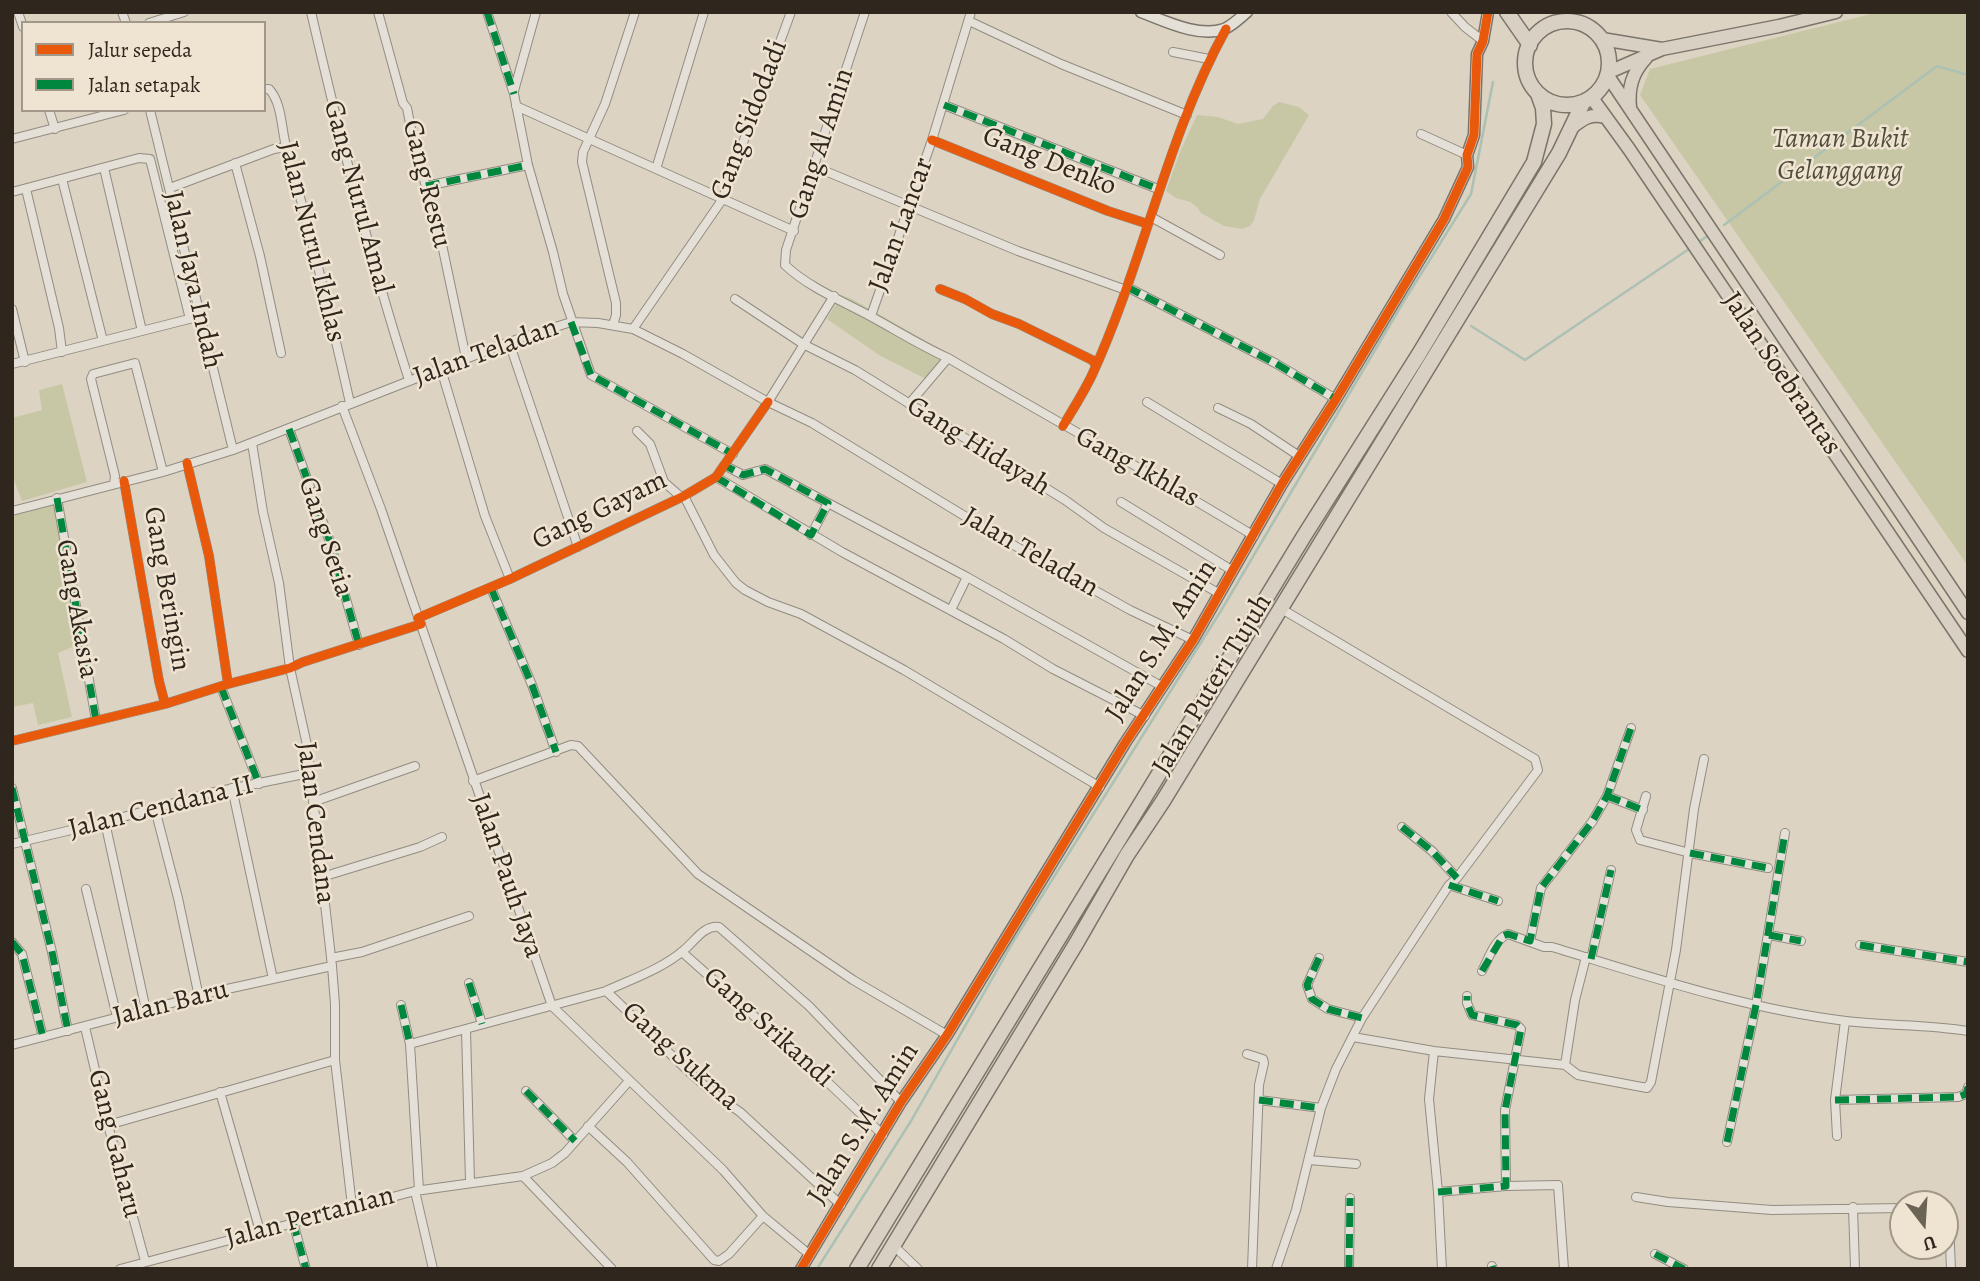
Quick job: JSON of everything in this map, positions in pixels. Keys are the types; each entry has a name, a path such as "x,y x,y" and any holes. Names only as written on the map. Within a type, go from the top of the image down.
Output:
{"highway":[{"path":"1507,12 1530,45"},
{"path":"1565,17 1593,30 1602,39 1610,60 1608,74 1601,88 1587,100 1559,105 1538,94 1530,84 1525,58 1530,45 1546,27 1565,17"},
{"name":"Jalan Puteri Tujuh","path":"857,1269 1203,700 1426,344 1528,173 1534,162 1544,124 1543,108 1538,94"},
{"name":"Jalan Puteri Tujuh","path":"878,1269 1127,855 1163,802 1544,177 1587,100"}],"main road":[{"path":"1608,74 1662,49 1836,12"},
{"path":"1602,39 1662,49"},
{"path":"1630,108 1630,83 1637,67 1648,55"},
{"name":"Jalan Soebrantas","path":"1608,74 1834,416 1968,612"},
{"name":"Jalan Soebrantas","path":"1587,100 1605,117 1968,650"},
{"path":"1571,128 1586,117 1605,117"},
{"path":"1817,425 1834,416"}],"street":[{"path":"155,21 184,12"},
{"name":"Gang Nurul Amal","path":"311,12 373,261 409,380"},
{"name":"Gang Restu","path":"377,12 403,103 407,108 414,144 441,240 466,358"},
{"path":"487,12 514,93 528,164 571,322 591,374 733,454"},
{"path":"514,93 536,12"},
{"path":"613,325 617,316 616,303 582,162 635,12"},
{"path":"656,169 704,12"},
{"name":"Gang Sidodadi","path":"633,329 722,200 791,12"},
{"name":"Gang Al Amin","path":"794,273 785,265 786,250 865,12"},
{"path":"1141,12 1193,29 1226,29"},
{"path":"1063,426 1096,365 1150,221 1158,189 1209,59 1226,29 1247,12"},
{"path":"1451,12 1483,41"},
{"name":"Jalan S.M. Amin","path":"801,1269 901,1102 947,1035 1125,743 1193,640 1282,484 1444,219 1468,167 1467,155 1474,135 1477,54 1483,41 1488,12"},
{"path":"970,16 1061,64 1187,115"},
{"name":"Jalan Lancar","path":"871,316 944,105 970,16"},
{"path":"1173,52 1209,59"},
{"name":"Jalan Nurul Ikhlas","path":"266,89 273,93 316,251 346,405"},
{"path":"944,105 1158,189"},
{"path":"516,106 794,231"},
{"path":"50,112 55,129"},
{"path":"12,139 117,112"},
{"name":"Jalan Jaya Indah","path":"151,112 233,450"},
{"path":"1421,134 1467,155"},
{"name":"Gang Denko","path":"932,140 1108,211 1150,221 1220,255"},
{"path":"170,188 286,146"},
{"path":"12,192 146,157 152,163 189,316"},
{"path":"235,163 260,256 281,352"},
{"path":"426,186 528,164"},
{"path":"813,166 1018,251 1126,289 1275,363 1336,399"},
{"path":"104,168 141,329"},
{"path":"62,179 102,339"},
{"path":"26,189 62,350"},
{"name":"Gang Ikhlas","path":"794,273 1160,478 1254,536"},
{"path":"940,289 1019,324 1092,360 1096,365"},
{"name":"Gang Gayam","path":"12,741 165,704 359,645 420,621 682,496 716,477 768,402 834,296"},
{"name":"Gang Hidayah","path":"735,299 803,344 855,370 1065,500 1104,528 1220,594"},
{"path":"12,309 24,359"},
{"path":"13,362 199,313"},
{"name":"Jalan Teladan","path":"12,511 163,472 233,450 466,358 571,322 613,325 633,329 812,424 999,537 1130,610 1193,640"},
{"path":"509,342 578,547"},
{"path":"909,404 948,358"},
{"path":"114,484 115,476 91,379 93,374 107,368 135,363 163,472"},
{"path":"441,369 485,516 510,579"},
{"path":"1147,402 1282,484"},
{"name":"Jalan Pauh Jaya","path":"346,405 552,1006 723,1170 763,1216 810,1255"},
{"path":"1218,408 1251,424 1299,456"},
{"name":"Gang Setia","path":"289,429 330,542 359,645"},
{"path":"637,431 650,444 664,482 682,496 714,555 745,590 801,614 904,670 1100,787"},
{"name":"Jalan Cendana","path":"252,443 263,512 279,583 290,668 307,745 331,962 335,1004 335,1060 352,1206"},
{"path":"187,463 209,556 224,685 259,784"},
{"path":"724,465 743,475 765,469 1163,687"},
{"path":"716,477 811,535 951,610 1053,669 1145,716"},
{"name":"Gang Beringin","path":"124,481 165,704"},
{"name":"Gang Akasia","path":"57,498 96,720"},
{"path":"1121,502 1233,571"},
{"path":"811,535 828,503"},
{"path":"951,610 967,578"},
{"path":"491,588 532,685 556,752"},
{"path":"1276,1269 1296,1210 1321,1108 1362,1018 1449,885 1537,774 1536,762 1280,608"},
{"path":"1530,941 1541,888 1592,822 1607,796 1631,728"},
{"path":"473,781 571,745 578,746 698,874 853,980 947,1035"},
{"path":"1353,1037 1434,1051 1565,1065 1578,1075 1647,1088 1651,1082 1676,950 1694,809 1704,759"},
{"path":"313,802 415,766"},
{"name":"Jalan Cendana II","path":"12,844 232,789 309,773"},
{"path":"12,788 52,952 68,1031"},
{"path":"232,789 273,979"},
{"path":"1607,796 1643,810"},
{"path":"1647,796 1636,830 1640,840 1689,853 1768,868"},
{"path":"155,809 200,997"},
{"path":"105,822 146,1010"},
{"path":"1402,827 1432,851 1457,878"},
{"path":"1727,1142 1769,935 1785,833"},
{"path":"322,877 420,847 442,837"},
{"path":"1565,1065 1575,1000 1611,870"},
{"path":"1449,885 1498,901"},
{"path":"86,889 117,1017"},
{"name":"Jalan Baru","path":"12,1045 273,979 469,916"},
{"path":"606,991 658,967 682,952 706,929 719,927 809,1006 901,1102"},
{"path":"1482,971 1503,936 1508,934 1668,983 1756,1004 1845,1021 1968,1031"},
{"path":"1769,935 1801,941"},
{"path":"12,942 22,954 43,1037"},
{"path":"1860,945 1968,962"},
{"name":"Gang Srikandi","path":"682,952 809,1064 883,1135"},
{"path":"1319,958 1307,985 1312,999 1328,1009 1362,1018"},
{"path":"469,983 482,1024"},
{"name":"Gang Sukma","path":"410,1044 606,991 690,1072 740,1112 841,1205"},
{"path":"1467,996 1472,1015 1517,1026 1522,1033 1514,1059 1505,1110 1506,1186"},
{"path":"401,1004 410,1044 417,1191 433,1269"},
{"path":"1837,1136 1835,1100 1845,1021"},
{"name":"Gang Gaharu","path":"85,1027 107,1125 145,1261"},
{"path":"466,1030 470,1182"},
{"path":"1434,1051 1429,1099 1438,1192 1441,1269"},
{"path":"1247,1054 1262,1059 1264,1063 1259,1100 1252,1269"},
{"path":"107,1125 335,1060"},
{"name":"Jalan Pertanian","path":"120,1269 417,1191 523,1176 552,1163 565,1153 629,1081"},
{"path":"1835,1100 1958,1097 1966,1094 1968,1087"},
{"path":"526,1091 575,1141"},
{"path":"220,1092 260,1231"},
{"path":"1259,1100 1321,1108"},
{"path":"588,1126 627,1163 714,1260 719,1261 729,1254 763,1216"},
{"path":"1308,1160 1356,1164"},
{"path":"523,1176 612,1269"},
{"path":"1438,1192 1506,1186 1559,1186 1564,1269"},
{"path":"1636,1197 1772,1210 1889,1208"},
{"path":"1349,1269 1350,1198"},
{"path":"1853,1207 1855,1269"},
{"path":"293,1222 306,1269"},
{"path":"893,1245 918,1269"},
{"path":"1655,1254 1684,1269"}],"green space":[{"name":"Taman Bukit Gelanggang","path":"1879,12 1968,12 1968,566 1640,95 1650,69"},
{"path":"1279,102 1299,107 1309,115 1260,199 1250,226 1242,229 1224,226 1201,213 1190,202 1176,198 1166,191 1197,115 1218,117 1238,124 1263,119"},
{"path":"841,295 949,354 926,379 879,355 827,319"},
{"path":"62,384 87,482 22,501 12,475 12,418 42,410 39,390"},
{"path":"56,504 80,644 58,653 72,717 38,725 33,703 12,707 12,516"}],"waterway":[{"path":"1724,225 1937,66 1968,75"},
{"path":"817,1269 911,1121 1013,942 1222,609 1404,301 1471,194 1493,82"},
{"path":"1699,242 1710,234"},
{"path":"1471,326 1525,360 1689,249"}],"marked path":[{"path":"487,12 514,94"},
{"path":"944,105 1158,189"},
{"path":"426,186 528,165"},
{"path":"1127,287 1275,363 1336,399"},
{"path":"571,322 591,375 733,454"},
{"path":"289,429 330,542 359,645"},
{"path":"716,477 811,535 828,503 765,469 743,475 724,465"},
{"path":"57,498 96,720"},
{"path":"491,588 532,685 556,752"},
{"path":"221,687 259,784"},
{"path":"1482,971 1503,936 1508,934 1530,941 1541,888 1592,822 1607,796 1631,728"},
{"path":"12,788 52,952 68,1031"},
{"path":"1607,796 1643,810"},
{"path":"1402,827 1432,851 1457,878"},
{"path":"1727,1142 1756,1005 1785,833"},
{"path":"1690,853 1768,868"},
{"path":"1591,959 1611,870"},
{"path":"1449,885 1498,901"},
{"path":"1769,935 1801,941"},
{"path":"12,942 22,954 43,1037"},
{"path":"1860,945 1968,962"},
{"path":"1319,958 1307,985 1312,999 1328,1009 1362,1018"},
{"path":"469,983 482,1024"},
{"path":"1438,1192 1506,1186 1505,1110 1521,1029 1517,1025 1472,1015 1467,996"},
{"path":"401,1005 410,1044"},
{"path":"1835,1100 1958,1097 1966,1094 1968,1087"},
{"path":"526,1091 575,1141"},
{"path":"1259,1100 1321,1108"},
{"path":"1349,1269 1350,1198"},
{"path":"293,1222 306,1269"},
{"path":"1655,1254 1684,1269"}],"cycle path":[{"path":"801,1269 901,1102 947,1035 1125,743 1193,640 1282,484 1444,219 1468,167 1467,155 1474,135 1477,54 1483,41 1488,12"},
{"path":"1063,426 1089,381 1110,332 1187,113 1226,29"},
{"path":"932,140 1108,211 1148,224"},
{"path":"940,289 1019,324 1092,360 1096,365"},
{"path":"418,618 510,579 684,496 716,477 768,402"},
{"path":"187,463 209,556 228,684"},
{"path":"124,481 165,704"},
{"path":"12,741 165,704 290,668 421,624"}]}
